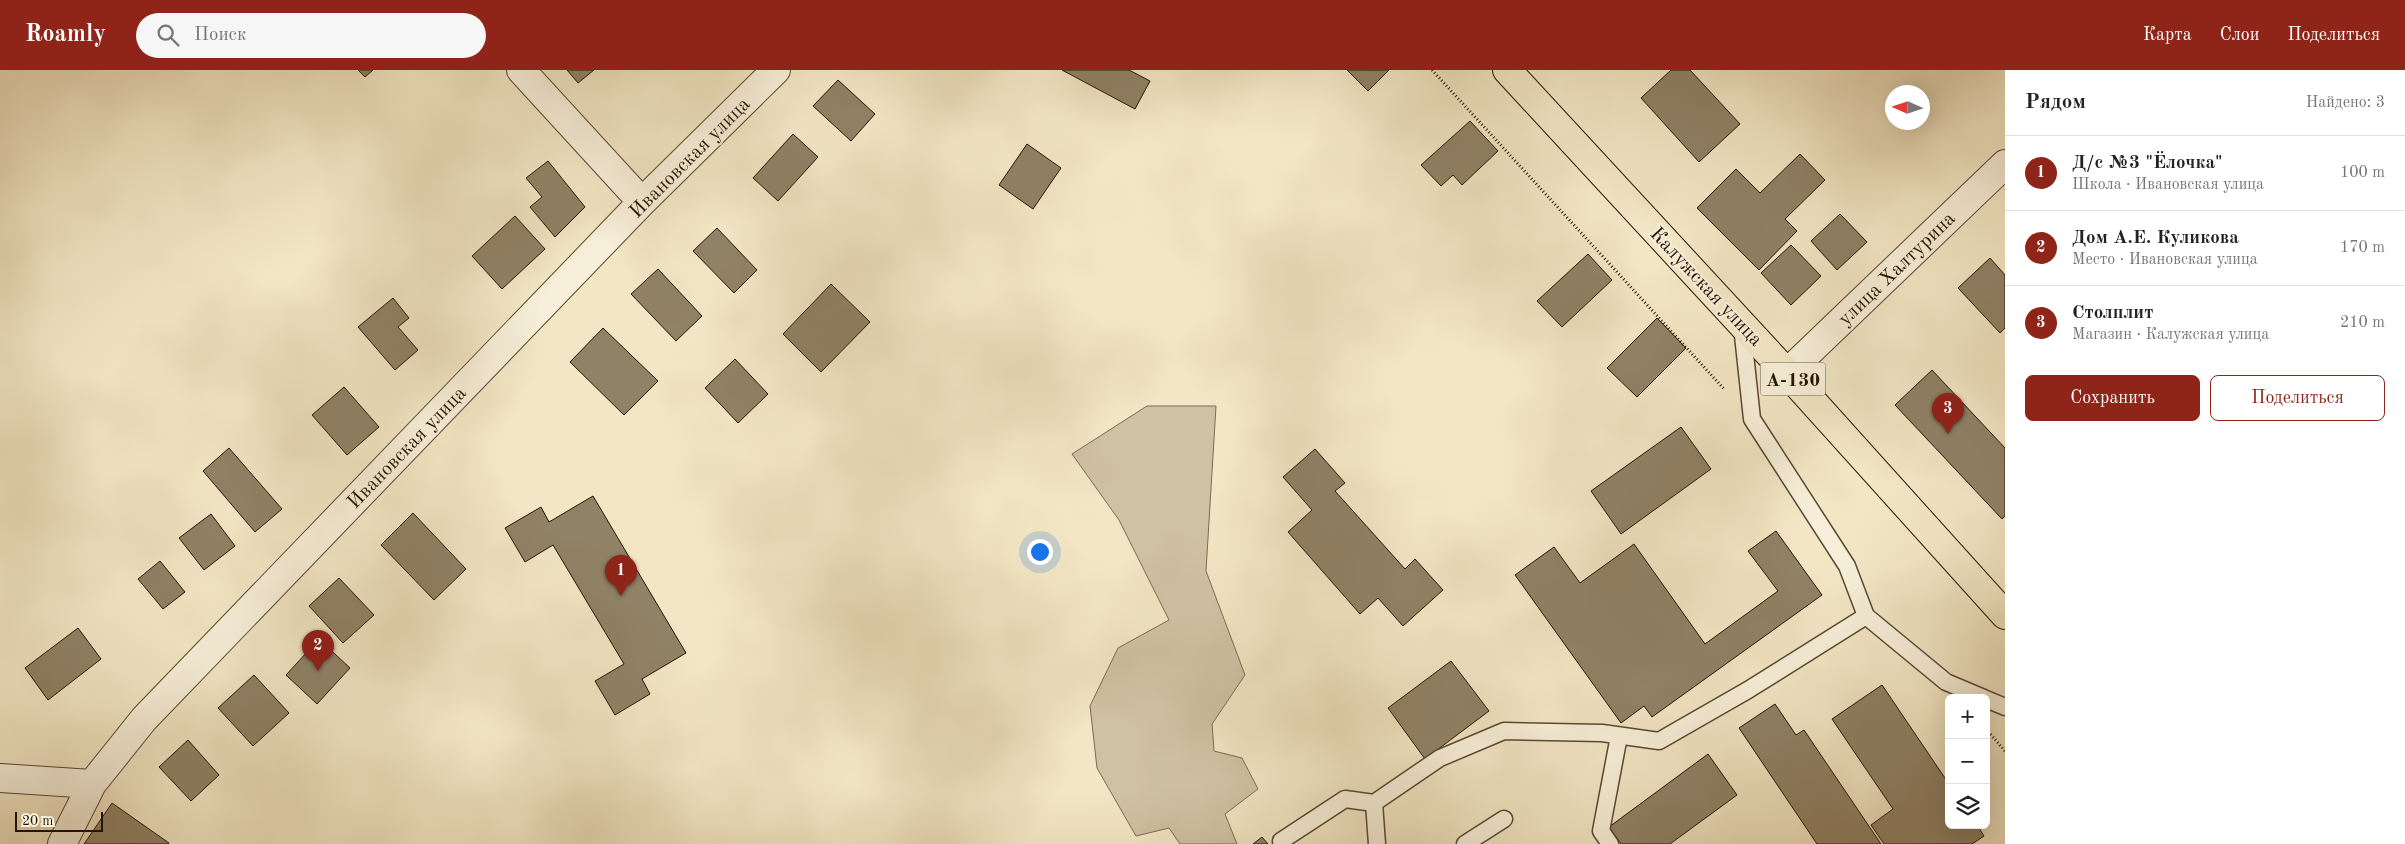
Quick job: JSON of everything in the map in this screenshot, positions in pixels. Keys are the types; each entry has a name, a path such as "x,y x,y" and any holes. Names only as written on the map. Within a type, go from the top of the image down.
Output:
{"main road":[{"name":"Калужская улица","path":"1507,70 1787,373 2005,615"}],"street":[{"path":"521,70 642,202"},
{"name":"Ивановская улица","path":"62,844 92,784 144,719 642,202 776,70"},
{"name":"улица Халтурина","path":"1787,373 2005,164"},
{"path":"0,778 92,784"}],"lane":[{"path":"1741,324 1752,419 1847,566 1866,616 1946,682 1975,694"},
{"path":"1283,844 1281,841 1345,799 1374,803 1440,758 1504,730 1619,736 1659,741 1748,690 1866,616"},
{"path":"1990,700 2005,707"},
{"path":"1607,843 1601,832 1619,736"},
{"path":"1374,803 1377,844"},
{"path":"1465,844 1504,819"}],"path":[{"path":"1432,70 1752,419"},
{"path":"1990,734 2005,751"}],"shaded area":[{"path":"1147,406 1216,406 1206,571 1245,675 1212,724 1214,751 1242,758 1258,789 1225,814 1237,844 1180,844 1169,828 1136,836 1097,768 1090,706 1118,648 1169,620 1119,520 1072,454"}],"building":[{"path":"358,70 373,70 365,77"},
{"path":"567,70 594,70 578,83"},
{"path":"1062,70 1129,70 1150,81 1135,109"},
{"path":"1347,70 1389,70 1368,91"},
{"path":"1671,70 1690,70 1740,124 1699,162 1641,98"},
{"path":"838,80 875,114 851,141 813,106"},
{"path":"1470,121 1498,151 1462,185 1453,175 1441,186 1421,165"},
{"path":"793,134 818,157 778,201 753,178"},
{"path":"1027,144 1061,168 1033,209 999,185"},
{"path":"1800,154 1825,180 1785,219 1797,231 1759,270 1697,208 1736,169 1760,193"},
{"path":"548,161 585,207 555,237 530,207 542,197 526,178"},
{"path":"1840,214 1867,242 1837,270 1811,241"},
{"path":"515,216 545,249 502,289 472,256"},
{"path":"717,228 757,270 734,293 693,251"},
{"path":"1791,245 1821,276 1791,305 1761,273"},
{"path":"1588,254 1612,280 1562,327 1537,301"},
{"path":"1990,258 2005,275 2005,328 2000,333 1958,288"},
{"path":"658,269 702,316 676,341 631,294"},
{"path":"831,284 870,322 821,372 783,334"},
{"path":"393,298 409,318 398,327 418,350 395,370 358,327"},
{"path":"1657,318 1686,348 1637,397 1607,368"},
{"path":"603,328 658,381 624,415 570,362"},
{"path":"735,359 768,394 738,423 705,388"},
{"path":"1932,370 2005,448 2005,516 2002,519 1895,405"},
{"path":"344,387 379,427 347,455 312,415"},
{"path":"1681,427 1711,469 1621,534 1591,491"},
{"path":"229,448 282,509 255,532 203,471"},
{"path":"1315,449 1345,483 1335,491 1405,569 1415,559 1443,590 1403,626 1378,598 1360,614 1288,532 1312,510 1283,477"},
{"path":"593,496 686,653 642,679 650,694 615,715 595,681 624,664 553,545 525,562 505,528 541,507 549,522"},
{"path":"413,513 466,569 434,600 381,545"},
{"path":"211,514 235,546 204,570 179,538"},
{"path":"1776,531 1822,595 1652,717 1644,706 1621,723 1515,575 1554,547 1580,583 1634,544 1705,644 1778,591 1748,551"},
{"path":"160,561 185,592 163,609 138,579"},
{"path":"339,578 374,615 343,643 309,606"},
{"path":"78,628 101,659 48,700 25,668"},
{"path":"319,639 350,668 317,704 286,675"},
{"path":"1451,661 1489,711 1425,759 1388,708"},
{"path":"254,675 289,713 253,746 218,708"},
{"path":"1882,685 1945,778 1945,829 1980,829 1984,836 1972,844 1884,844 1871,825 1893,809 1832,719"},
{"path":"1775,704 1796,735 1804,730 1881,844 1817,844 1739,728"},
{"path":"188,740 219,775 191,801 159,767"},
{"path":"1708,754 1737,795 1670,844 1621,844 1609,827"},
{"path":"112,803 169,843 84,844"},
{"path":"1262,837 1268,844 1253,844"}],"place":[{"name":"Столплит","path":"1948,434"},
{"name":"Д/с №3 \"Ёлочка\"","path":"621,596"},
{"name":"Дом А.Е. Куликова","path":"318,671"}]}
